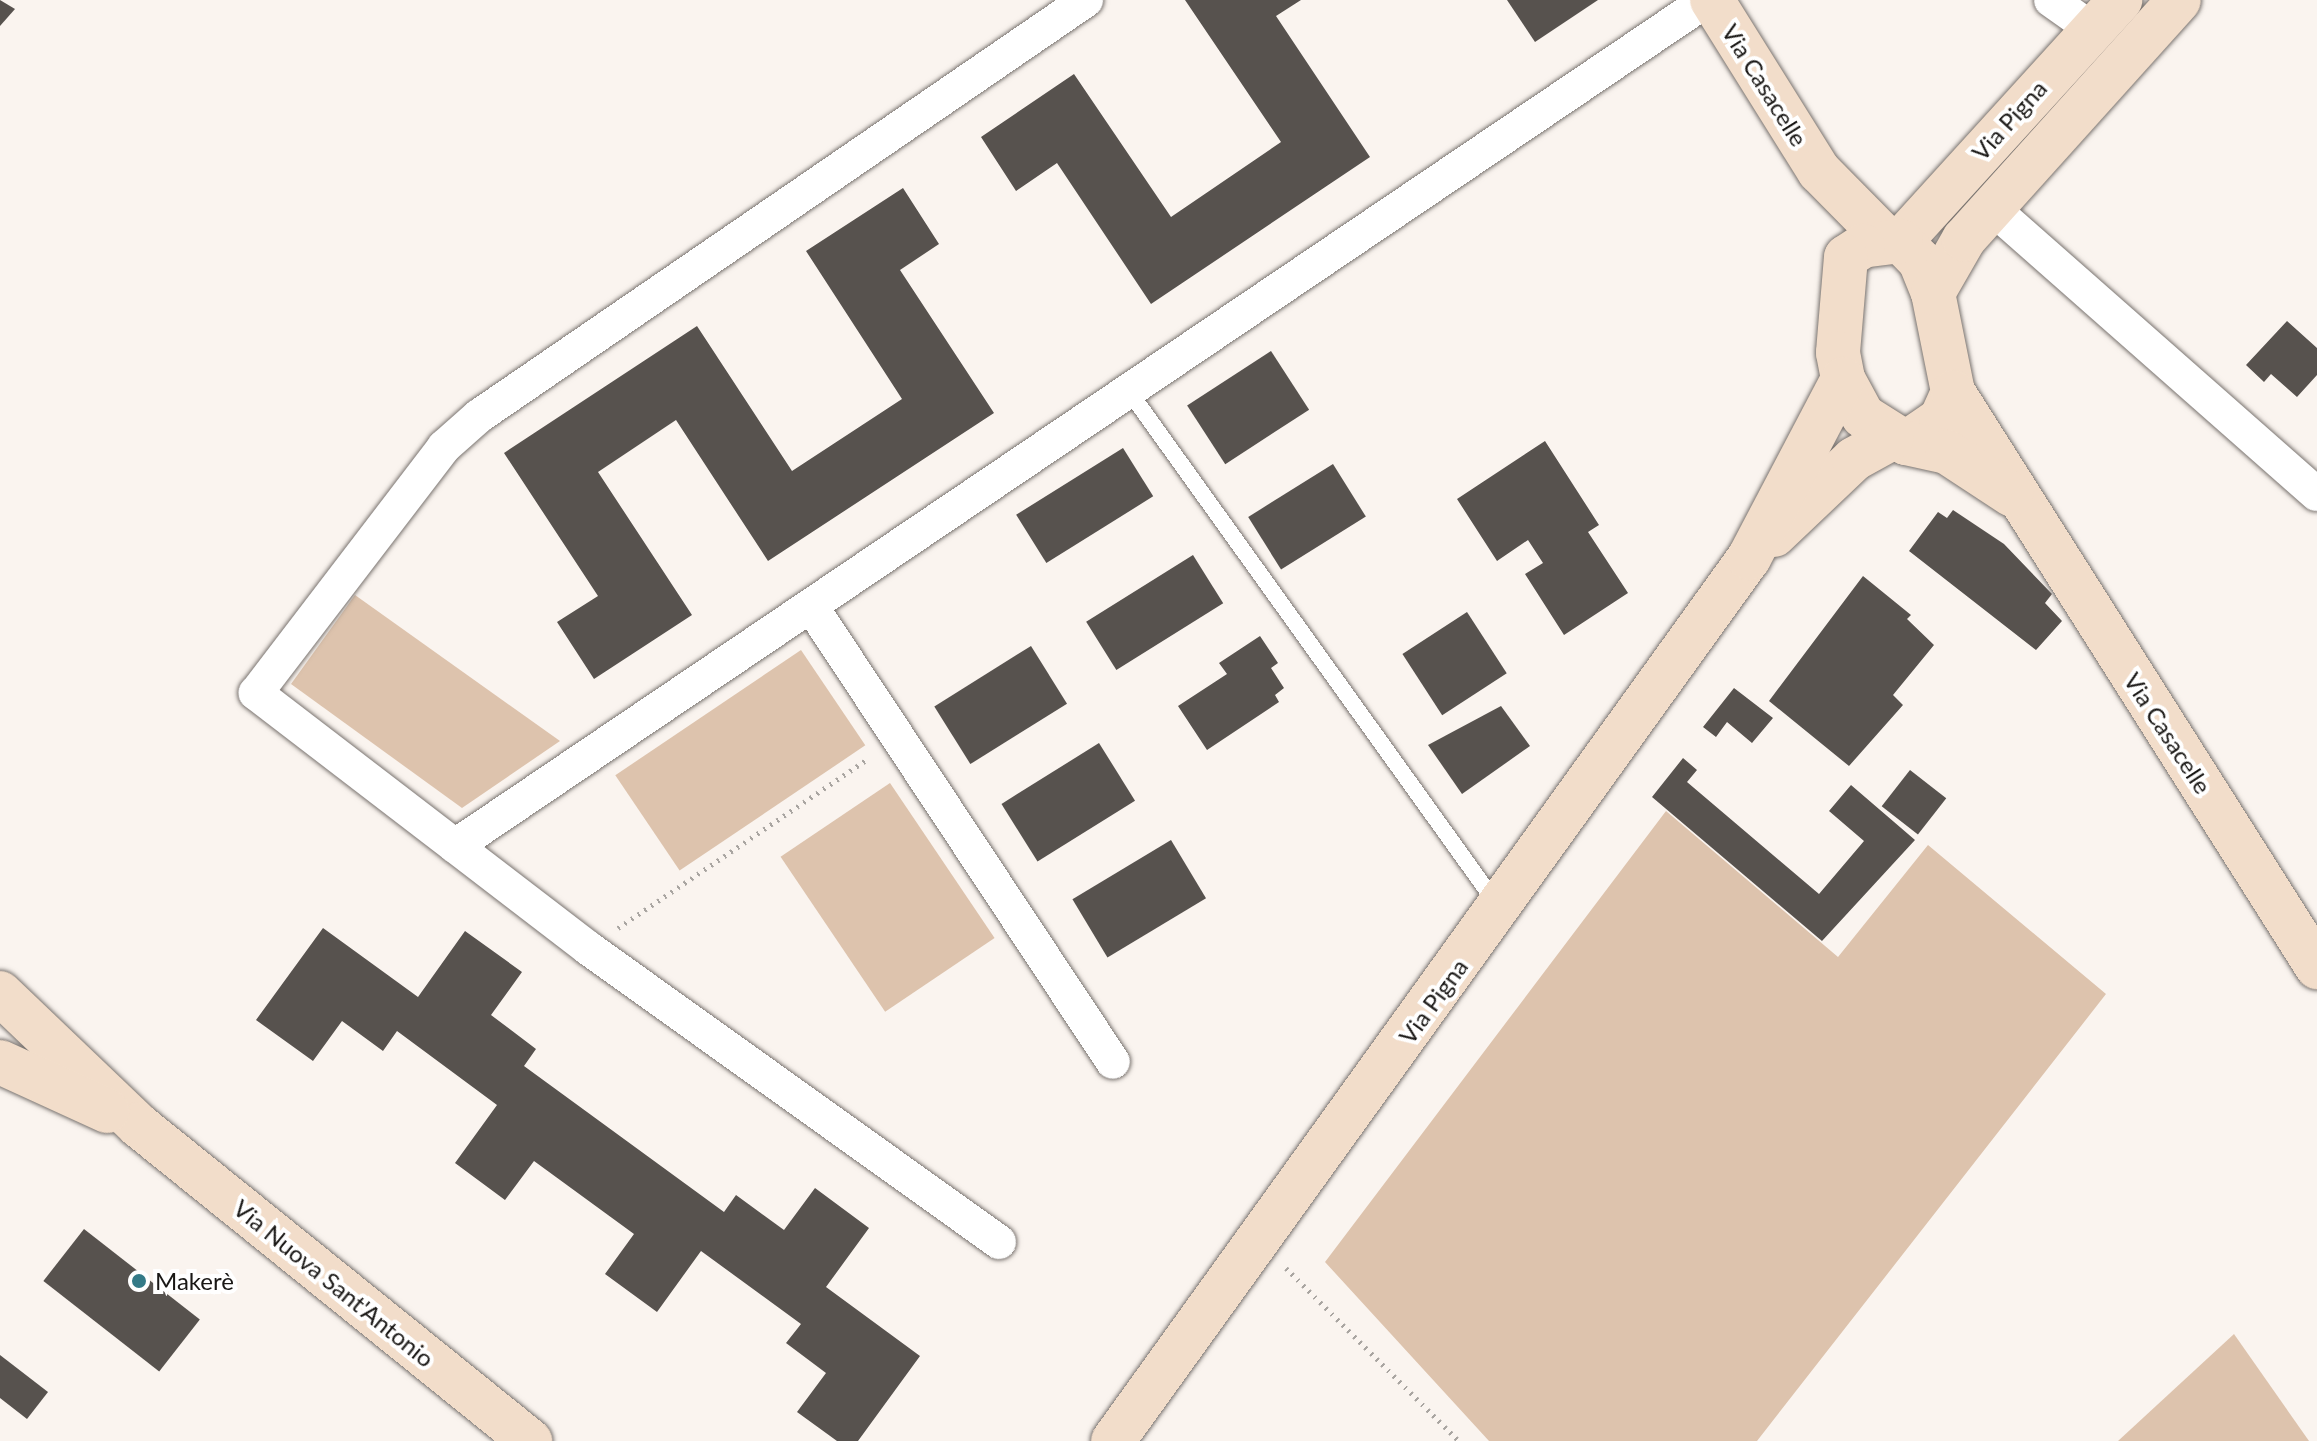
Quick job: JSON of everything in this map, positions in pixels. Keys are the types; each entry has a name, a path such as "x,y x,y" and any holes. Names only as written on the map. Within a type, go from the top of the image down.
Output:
{"main road":[{"name":"Via Casacelle","path":"1709,0 1819,171 1920,261 1933,293 1953,392 2317,967"},
{"path":"1933,293 1991,207 2179,0"},
{"name":"Via Pigna","path":"1894,241 2106,15"},
{"name":"Via Casacelle","path":"1819,171 1846,257 1843,379"},
{"path":"1846,257 1894,241"},
{"name":"Via Pigna","path":"1113,1441 1749,558 1843,379"},
{"path":"1843,379 1863,416 1899,440"},
{"name":"Via Pigna","path":"1749,558 1854,459 1941,419 1953,392"},
{"name":"Via Casacelle","path":"1899,440 1947,452 2019,500"},
{"name":"Via Nuova Sant'Antonio","path":"0,993 138,1125 530,1441"},
{"name":"Via Nuova Sant'Antonio","path":"0,1062 138,1125"}],"street":[{"path":"999,1242 588,948 256,693 444,447 479,416 1086,0"},
{"path":"455,846 813,609 1709,0"},
{"path":"2051,0 2106,15"},
{"path":"1991,207 2317,494"},
{"path":"813,609 1113,1062"}],"lane":[{"path":"1131,394 1499,908"}],"path":[{"path":"588,948 899,738"},
{"path":"1260,1241 1459,1441"}],"shaded area":[{"path":"355,595 560,741 462,808 291,684"},
{"path":"801,650 865,745 680,871 615,775"},
{"path":"890,783 995,938 885,1012 781,857"},
{"path":"1666,811 1838,957 1928,845 2106,994 1757,1441 1489,1441 1325,1262"},
{"path":"2234,1334 2309,1441 2118,1441"}],"building":[{"path":"0,0 15,9 0,26"},
{"path":"1185,0 1301,0 1276,16 1370,157 1151,304 1057,163 1016,191 981,137 1074,74 1171,217 1281,142"},
{"path":"1507,0 1598,0 1535,42"},
{"path":"903,188 939,244 900,270 994,413 768,561 676,420 598,472 692,615 594,679 557,622 598,596 504,453 697,326 792,471 902,399 806,251"},
{"path":"2287,321 2317,348 2317,375 2297,397 2271,374 2264,382 2246,365"},
{"path":"1271,351 1309,410 1225,464 1187,405"},
{"path":"1545,441 1599,525 1588,532 1628,593 1564,635 1525,574 1543,563 1528,540 1497,561 1457,499"},
{"path":"1123,448 1153,496 1046,563 1016,515"},
{"path":"1333,464 1366,517 1281,570 1248,517"},
{"path":"1953,510 2004,544 2052,594 2045,603 2062,621 2036,650 1909,551 1938,512 1947,518"},
{"path":"1193,555 1223,603 1116,670 1086,622"},
{"path":"1863,576 1911,615 1907,619 1934,645 1893,695 1903,705 1849,766 1769,701"},
{"path":"1467,612 1507,673 1442,715 1402,654"},
{"path":"1260,636 1278,663 1271,668 1284,688 1275,695 1279,702 1207,750 1178,706 1227,674 1219,663"},
{"path":"1031,646 1067,704 970,764 934,706"},
{"path":"1734,688 1773,718 1752,743 1727,722 1716,737 1703,727"},
{"path":"1501,706 1530,746 1462,794 1428,745"},
{"path":"1099,743 1135,801 1038,862 1001,804"},
{"path":"1683,758 1697,770 1687,782 1819,894 1864,841 1829,811 1851,785 1915,840 1822,941 1652,797"},
{"path":"1910,770 1946,798 1918,835 1882,806"},
{"path":"1171,840 1206,898 1107,958 1072,899"},
{"path":"323,928 418,997 465,931 522,972 491,1015 536,1049 524,1066 724,1212 736,1195 784,1230 815,1188 869,1228 826,1287 920,1356 858,1441 837,1441 797,1412 826,1373 786,1343 801,1324 701,1251 657,1312 605,1274 634,1234 534,1161 505,1200 455,1163 497,1105 397,1031 383,1051 342,1021 313,1061 256,1020"},
{"path":"84,1229 200,1320 159,1372 43,1281"},
{"path":"0,1355 48,1392 27,1419 0,1398"}],"place":[{"name":"Makerè","path":"139,1281"}]}
